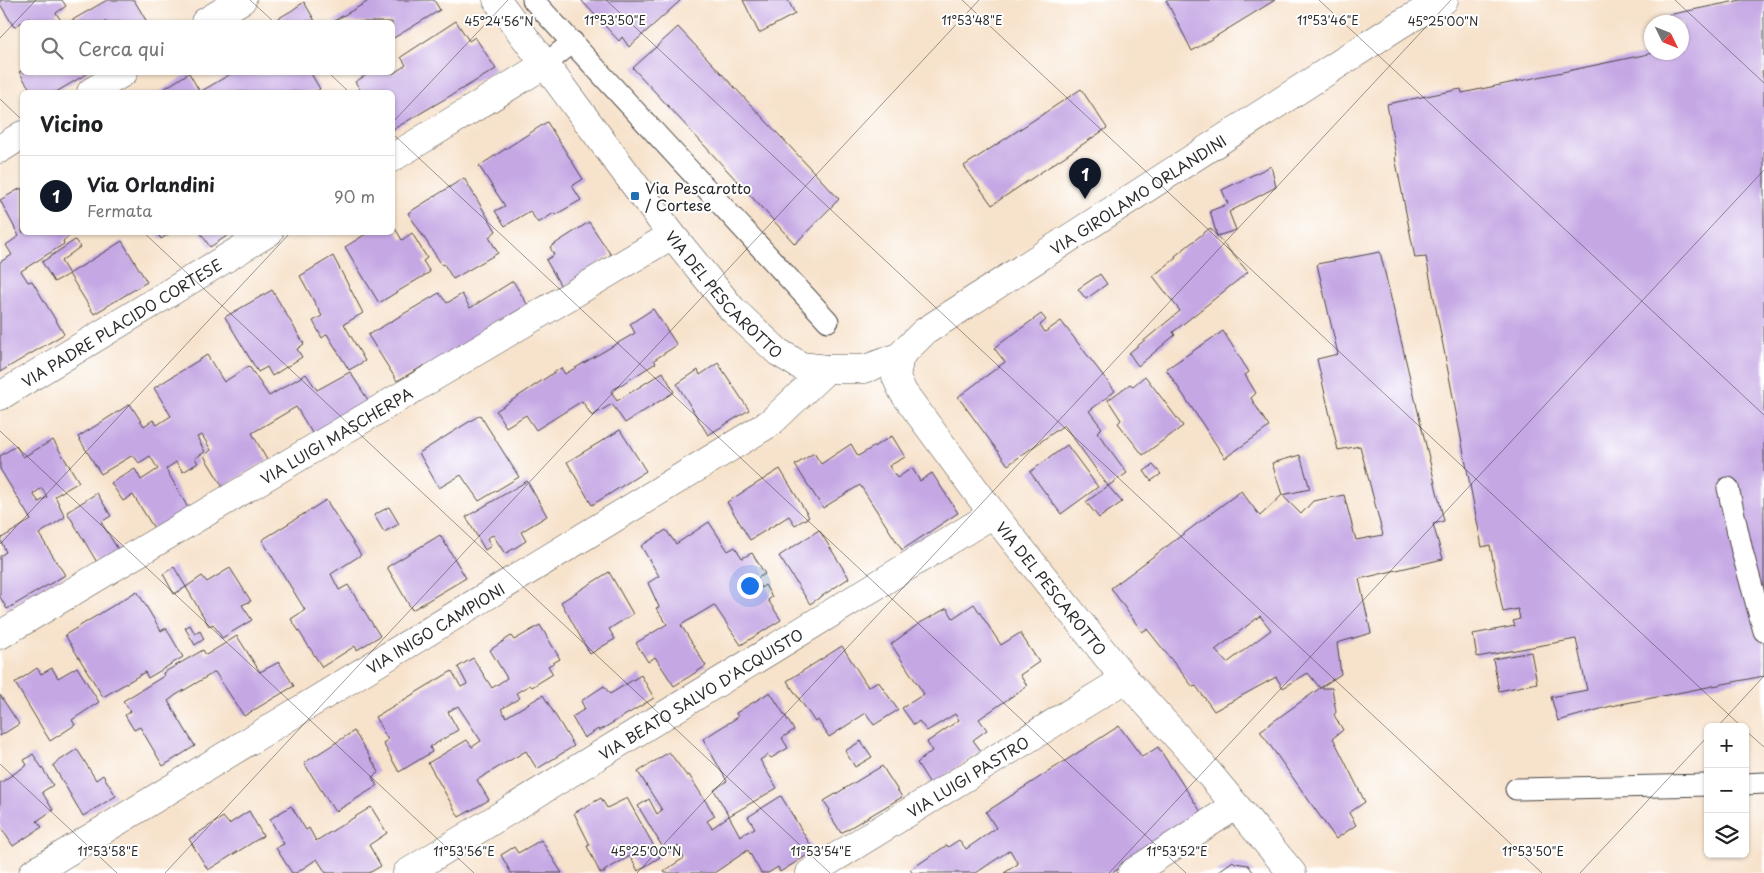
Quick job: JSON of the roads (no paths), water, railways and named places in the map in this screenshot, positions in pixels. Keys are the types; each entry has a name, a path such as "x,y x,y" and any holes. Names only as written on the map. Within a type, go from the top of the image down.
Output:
{"street":[{"path":"208,20 242,0"},
{"name":"VIA DEL PESCAROTTO","path":"496,0 672,235 732,309 778,352 802,366 827,369"},
{"name":"VIA GIROLAMO ORLANDINI","path":"827,369 865,369 900,356 924,332 1402,23 1444,0"},
{"path":"395,156 544,65"},
{"path":"94,90 119,75"},
{"path":"0,148 20,136"},
{"name":"VIA PADRE PLACIDO CORTESE","path":"0,396 264,235"},
{"name":"VIA LUIGI MASCHERPA","path":"0,635 672,235"},
{"name":"VIA DEL PESCAROTTO","path":"900,356 896,377 903,392 993,514 1125,679 1190,752 1292,873"},
{"name":"VIA INIGO CAMPIONI","path":"34,873 770,423 827,369"},
{"name":"VIA BEATO SALVO D'ACQUISTO","path":"407,873 993,514"},
{"name":"VIA LUIGI PASTRO","path":"810,873 1125,679"},
{"path":"1132,873 1235,806"}],"lane":[{"path":"533,0 828,321"},
{"path":"544,65 573,42"},
{"path":"1728,488 1742,551 1764,631"},
{"path":"1749,784 1764,783"},
{"path":"1516,789 1704,784"}],"place":[{"name":"Via Pescarotto / Cortese","path":"635,196"},
{"name":"Via Orlandini","path":"1085,199"}]}
